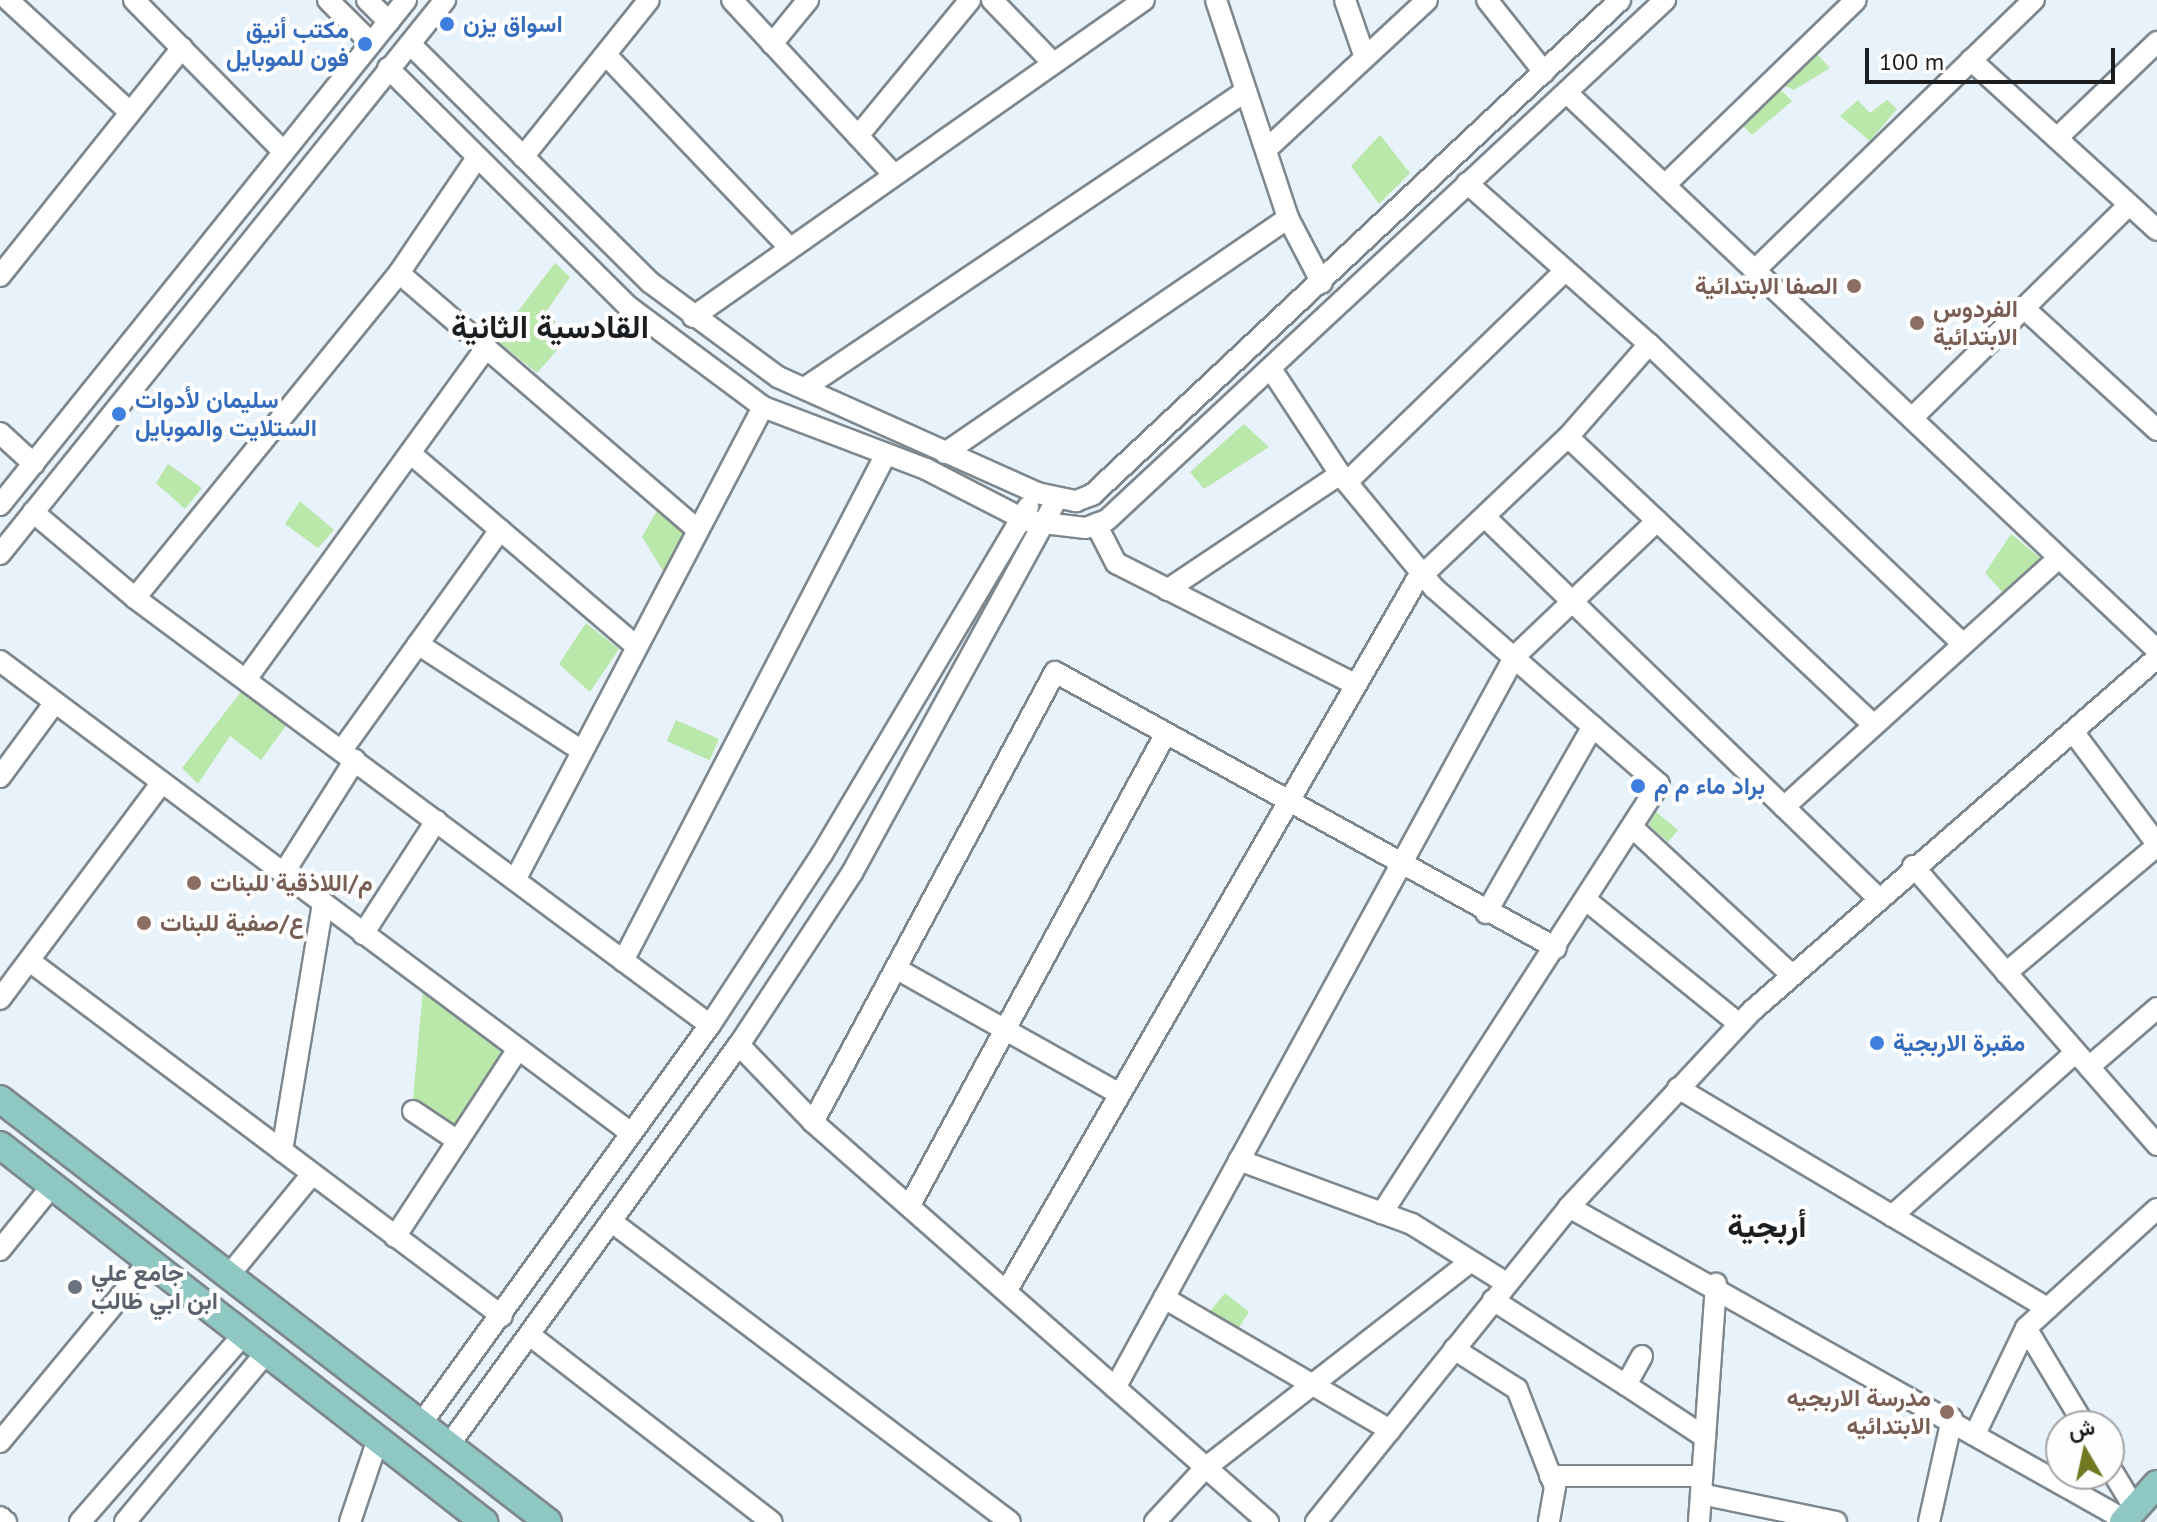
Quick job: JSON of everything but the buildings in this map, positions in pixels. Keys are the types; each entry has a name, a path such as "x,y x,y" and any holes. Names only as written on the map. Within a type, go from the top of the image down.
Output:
{"main road":[{"path":"0,1099 548,1522"},
{"path":"0,1145 484,1522"},
{"path":"2128,1517 2157,1484"}],"street":[{"path":"8,0 130,112"},
{"path":"134,0 283,151"},
{"path":"328,0 371,43"},
{"path":"367,0 389,22"},
{"path":"0,505 406,0"},
{"path":"0,554 445,0"},
{"path":"523,157 649,0"},
{"path":"732,0 894,175"},
{"path":"772,44 808,0"},
{"path":"858,136 970,0"},
{"path":"992,0 1053,63"},
{"path":"693,317 1144,0"},
{"path":"1216,0 1246,91 1270,146 1288,218 1322,283"},
{"path":"1345,0 1364,55"},
{"path":"1270,146 1364,55 1427,0"},
{"path":"1487,0 1544,72"},
{"path":"410,44 523,157 693,317 778,377 1047,496 1092,495 1322,283 1620,0"},
{"path":"388,68 629,307 763,407 886,454 1045,526 1096,524 1271,369 1665,0"},
{"path":"1666,184 1856,0"},
{"path":"1756,269 2034,0"},
{"path":"0,276 182,48"},
{"path":"2057,138 2153,53"},
{"path":"606,55 790,248"},
{"path":"1971,60 2157,230"},
{"path":"806,387 1246,91"},
{"path":"1567,93 1914,416 2157,650"},
{"path":"135,598 399,273 477,158"},
{"path":"1467,183 1563,273 1649,344 1963,644"},
{"path":"1914,416 2129,205"},
{"path":"945,453 1288,218"},
{"path":"399,273 697,529"},
{"path":"1167,590 1343,478 1563,273"},
{"path":"184,276 187,294 208,295"},
{"path":"2025,309 2157,430"},
{"path":"1283,319 1301,341"},
{"path":"1007,1290 1118,1093 1288,806 1355,684 1424,574 1568,437 1649,344"},
{"path":"247,678 486,348"},
{"path":"1271,369 1343,478 1424,574 1659,784 1556,948 1382,1213"},
{"path":"515,880 763,407"},
{"path":"0,433 34,464"},
{"path":"1568,437 1874,725"},
{"path":"410,453 636,646"},
{"path":"623,961 886,454"},
{"path":"421,1424 710,1025 822,854 1020,517 1047,496"},
{"path":"449,1445 531,1336 739,1045 852,873 1045,526 1047,496"},
{"path":"33,512 135,598 247,678 710,1025"},
{"path":"1486,518 1878,898"},
{"path":"1115,1388 1515,656 1657,521"},
{"path":"1096,524 1116,563 1355,684"},
{"path":"283,874 349,755 418,644 500,530"},
{"path":"1784,807 2059,558"},
{"path":"418,644 582,751"},
{"path":"1316,1522 1569,1207 1739,1024 1913,866 2074,733 2157,658"},
{"path":"0,661 53,705 631,1133"},
{"path":"813,1122 1055,672 1399,868 1556,948"},
{"path":"0,777 53,705"},
{"path":"1486,913 1593,726"},
{"path":"2006,973 2157,845 2074,733"},
{"path":"911,1203 1002,1027 1165,735"},
{"path":"0,999 31,962 161,784"},
{"path":"363,934 436,821"},
{"path":"1632,827 1792,975"},
{"path":"1913,866 2157,1145"},
{"path":"1586,900 1739,1024"},
{"path":"282,1151 323,904"},
{"path":"31,962 502,1316"},
{"path":"897,969 1118,1093"},
{"path":"1892,1216 2082,1060 2157,1008"},
{"path":"739,1045 813,1122 911,1203 1204,1469 1268,1522"},
{"path":"395,1237 518,1049"},
{"path":"1678,1088 2047,1308"},
{"path":"413,1111 458,1141"},
{"path":"1239,1160 1382,1213 1506,1283"},
{"path":"230,1274 312,1174"},
{"path":"0,1250 51,1187"},
{"path":"1569,1207 1716,1284 2128,1517"},
{"path":"1976,1432 2026,1328 2157,1209"},
{"path":"612,1222 1010,1522"},
{"path":"1155,1522 1204,1469 1317,1388 1471,1261"},
{"path":"0,1442 149,1262"},
{"path":"1699,1522 1716,1284"},
{"path":"1164,1298 1390,1430"},
{"path":"1493,1300 1705,1437"},
{"path":"2026,1328 2075,1410"},
{"path":"80,1522 243,1335"},
{"path":"531,1336 772,1522"},
{"path":"1454,1349 1517,1389 1550,1476 1549,1522"},
{"path":"125,1522 266,1353"},
{"path":"1626,1385 1642,1356"},
{"path":"1929,1522 1952,1419"},
{"path":"352,1521 378,1439"},
{"path":"1550,1476 1701,1485 1811,1519 1836,1522"},
{"path":"2118,1490 2128,1517"},
{"path":"0,1517 6,1522"}],"green space":[{"path":"1815,52 1830,68 1794,90 1785,86"},
{"path":"1777,86 1792,101 1752,135 1739,122"},
{"path":"1858,100 1870,113 1887,100 1897,109 1870,141 1840,116"},
{"path":"1380,135 1410,173 1379,204 1351,166"},
{"path":"555,263 570,277 548,309 565,341 537,373 496,340"},
{"path":"1244,424 1269,447 1204,489 1190,472"},
{"path":"168,464 202,488 185,509 156,483"},
{"path":"300,501 334,530 318,548 285,524"},
{"path":"659,507 689,531 665,574 642,537"},
{"path":"2011,534 2044,561 2006,596 1985,573"},
{"path":"586,623 619,649 590,692 559,664"},
{"path":"243,689 288,723 261,760 230,736 198,784 182,768"},
{"path":"676,720 719,739 710,760 667,741"},
{"path":"1655,811 1678,830 1668,842 1649,825"},
{"path":"423,989 511,1051 456,1129 413,1099"},
{"path":"1225,1293 1249,1312 1238,1329 1206,1316"}],"place":[{"name":"اسواق يزن","path":"447,24"},
{"name":"مكتب أنيق فون للموبايل","path":"365,44"},
{"name":"الصفا الابتدائية","path":"1854,286"},
{"name":"الفردوس الابتدائية","path":"1917,323"},
{"name":"سليمان لأدوات الستلايت والموبايل","path":"119,414"},
{"name":"براد ماء م م","path":"1638,786"},
{"name":"م/اللاذقية للبنات","path":"194,883"},
{"name":"ع/صفية للبنات","path":"144,923"},
{"name":"مقبرة الاربجية","path":"1877,1043"},
{"name":"جامع علي ابن ابي طالب","path":"75,1287"},
{"name":"مدرسة الاربجيه الابتدائيه","path":"1947,1412"}],"district":[{"name":"القادسية الثانية","path":"550,326"},
{"name":"أربجية","path":"1767,1225"}]}
